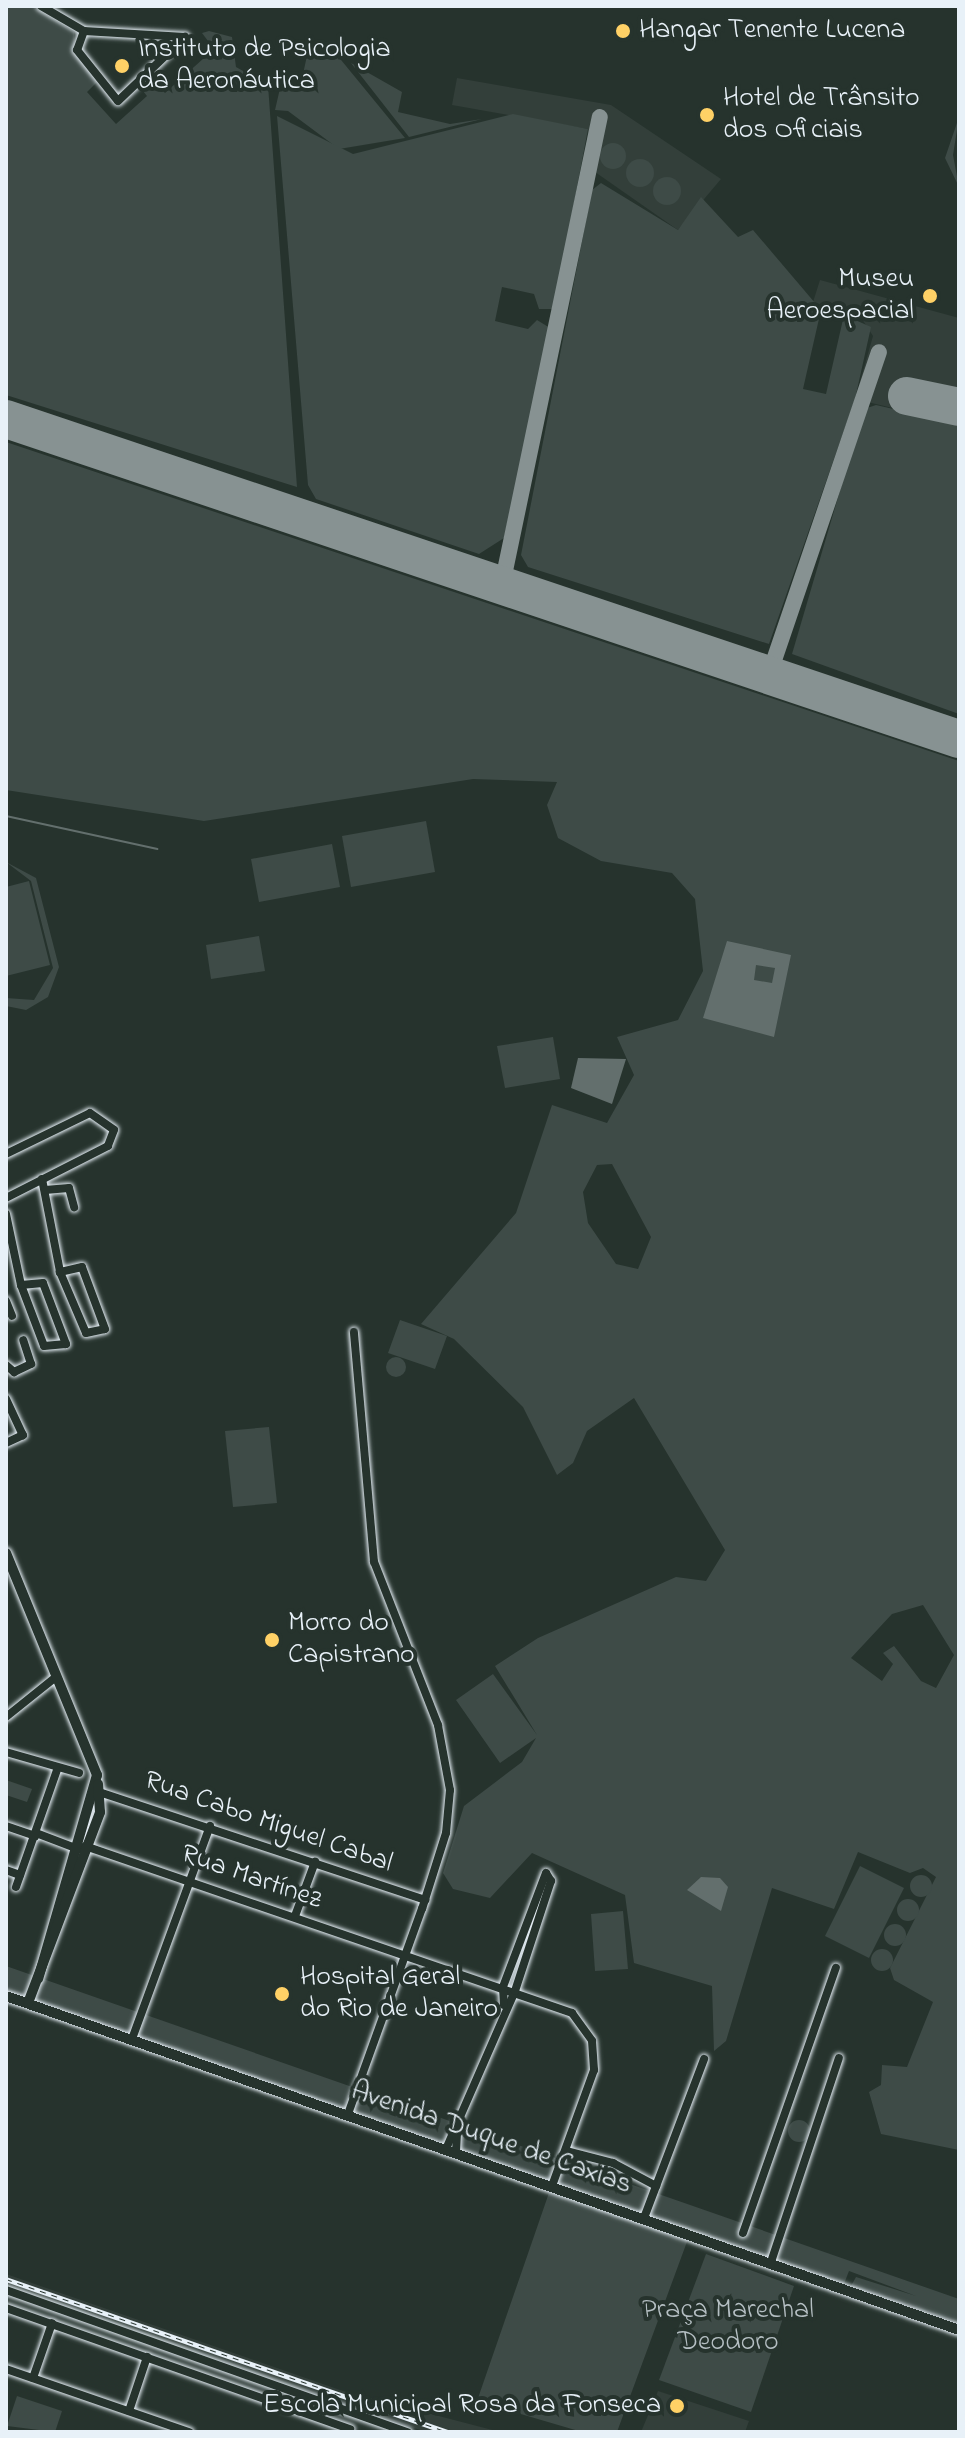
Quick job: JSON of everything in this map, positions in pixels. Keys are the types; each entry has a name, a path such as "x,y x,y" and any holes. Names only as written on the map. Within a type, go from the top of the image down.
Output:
{"main road":[{"path":"6,1553 98,1785 82,1847 28,2003"},
{"name":"Avenida Duque de Caxias","path":"6,1996 959,2330"}],"street":[{"path":"41,6 84,31 185,37 118,101 77,50 84,31"},
{"path":"6,1154 90,1113 110,1124 108,1146 6,1198"},
{"path":"42,1179 60,1272 86,1333 105,1329 82,1267 60,1272"},
{"path":"45,1190 69,1188 74,1207"},
{"path":"6,1214 21,1285 44,1346 66,1344 43,1283 21,1285"},
{"path":"6,1301 12,1316"},
{"path":"348,2114 406,1957 446,1833 448,1769 374,1562 354,1332"},
{"path":"6,1365 14,1372 31,1364 23,1340"},
{"path":"6,1399 23,1435 6,1443"},
{"path":"6,1717 57,1676"},
{"path":"6,1752 57,1770 79,1773"},
{"path":"16,1887 57,1770"},
{"name":"Rua Cabo Miguel Cabal","path":"98,1785 425,1900"},
{"name":"Rua Martínez","path":"6,1826 189,1880 406,1957 565,2009 586,2029 594,2070 566,2151"},
{"path":"132,2039 210,1826"},
{"path":"295,1916 315,1862"},
{"path":"6,1870 20,1875"},
{"path":"451,2150 504,2005 515,1991 551,1881 546,1873 503,1987 504,2005"},
{"path":"522,1930 534,1935"},
{"path":"743,2233 836,1968"},
{"path":"770,2265 839,2058"},
{"path":"644,2218 704,2059"},
{"path":"552,2186 566,2151 613,2163 656,2186"},
{"path":"6,2290 408,2432"},
{"path":"6,2308 349,2431 356,2414"},
{"path":"33,2378 52,2323"},
{"path":"129,2411 146,2339"},
{"path":"6,2369 189,2432"}],"shaded area":[{"path":"457,78 611,105 721,179 678,230 585,165 588,129 452,105"},
{"path":"820,280 959,318 959,424 855,399 873,336 862,319 813,302"},
{"path":"727,941 791,955 774,1037 703,1018","holes":["756,965 775,968 772,983 754,980"]},
{"path":"578,1058 626,1059 612,1104 571,1088"},
{"path":"701,1877 720,1878 728,1887 721,1911 687,1890"},
{"path":"6,2274 343,2391 500,2432 426,2432 6,2286"},
{"name":"Escola Municipal Rosa da Fonseca","path":"658,2391 749,2421 745,2432 641,2432"}],"green space":[{"path":"6,6 31,6 74,32 75,50 99,80 87,92 116,124 147,96 138,85 149,76 165,93 214,49 202,33 209,31 232,37 236,67 268,85 297,487 6,395"},
{"path":"308,51 337,55 405,138 339,149 288,111 275,110 281,84 300,88"},
{"path":"351,63 402,92 398,112 450,124 482,119 409,137"},
{"path":"513,114 588,129 554,309 539,309 534,294 502,287 495,321 528,329 537,320 550,328 504,538 479,554 316,499 308,485 277,116 353,154"},
{"path":"959,117 953,155 959,187 945,158"},
{"path":"613,143 622,147 626,156 622,165 613,169 604,165 600,156 604,147"},
{"path":"640,159 650,163 654,173 650,183 640,187 630,183 626,173 630,163"},
{"path":"667,177 677,181 681,191 677,201 667,205 657,201 653,191 657,181"},
{"path":"601,183 678,230 701,197 738,237 753,230 821,310 803,389 826,394 844,315 871,327 855,399 769,644 528,567 521,555 592,190"},
{"path":"876,405 959,424 959,714 792,654 864,409"},
{"path":"6,442 959,761 959,2150 881,2134 869,2092 881,2085 882,2065 907,2067 933,2002 894,1980 890,1968 936,1877 923,1868 910,1873 858,1852 834,1909 772,1888 726,2041 714,2051 712,1986 634,1963 625,1895 532,1853 490,1898 453,1889 443,1873 464,1806 522,1762 536,1738 500,1763 456,1700 493,1674 537,1735 495,1666 538,1638 676,1577 706,1581 725,1550 634,1398 587,1431 573,1463 557,1475 523,1407 454,1339 421,1324 516,1213 552,1105 607,1123 634,1075 617,1037 678,1020 703,971 695,899 672,873 601,861 558,838 547,805 557,782 473,779 204,821 6,790","holes":["612,1164 651,1237 638,1269 616,1264 588,1223 583,1192 597,1165","923,1605 954,1655 936,1688 921,1681 894,1646 883,1653 893,1664 882,1681 851,1658 892,1614"]},
{"path":"426,821 435,872 351,887 342,836"},
{"path":"332,844 340,887 259,902 251,859"},
{"path":"6,862 36,878 59,967 48,997 26,1010 6,1006 6,998 34,1000 53,968 31,881"},
{"path":"29,881 50,965 6,976 6,887"},
{"path":"259,936 265,971 211,979 206,945"},
{"path":"553,1037 560,1079 505,1088 497,1046"},
{"path":"400,1320 447,1336 435,1369 388,1353"},
{"path":"396,1357 403,1360 406,1367 403,1374 396,1377 389,1374 386,1367 389,1360"},
{"path":"269,1427 277,1503 233,1507 225,1431"},
{"path":"6,1780 32,1789 27,1802 6,1795"},
{"path":"860,1866 904,1888 869,1958 825,1936"},
{"path":"921,1875 929,1878 932,1886 929,1894 921,1897 913,1894 910,1886 913,1878"},
{"path":"908,1899 916,1902 919,1910 916,1918 908,1921 900,1918 897,1910 900,1902"},
{"path":"623,1911 628,1969 595,1971 591,1914"},
{"path":"895,1924 903,1927 906,1935 903,1943 895,1946 887,1943 884,1935 887,1927"},
{"path":"882,1949 890,1952 893,1960 890,1968 882,1971 874,1968 871,1960 874,1952"},
{"path":"6,1966 959,2299 959,2323 851,2286 856,2277 916,2296 849,2271 842,2289 688,2239 617,2432 582,2432 477,2401 551,2187 6,1996"},
{"path":"799,2120 807,2123 810,2131 807,2139 799,2142 791,2139 788,2131 791,2123"},
{"name":"Praça Marechal Deodoro","path":"706,2254 794,2286 751,2412 659,2380"},
{"path":"17,2396 62,2411 55,2432 7,2426"}],"waterway":[{"path":"6,816 157,849"}],"taxiway":[{"path":"502,585 600,117"},
{"path":"769,675 879,352"}],"runway":[{"path":"907,396 959,407"},
{"path":"6,419 959,739"}],"railway":[{"path":"6,2279 447,2432"}],"place":[{"name":"Hangar Tenente Lucena","path":"623,31"},
{"name":"Instituto de Psicologia da Aeronáutica","path":"122,66"},
{"name":"Hotel de Trânsito dos Oficiais","path":"707,115"},
{"name":"Museu Aeroespacial","path":"930,296"},
{"name":"Morro do Capistrano","path":"272,1640"},
{"name":"Hospital Geral do Rio de Janeiro","path":"282,1994"},
{"name":"Escola Municipal Rosa da Fonseca","path":"677,2406"}]}
